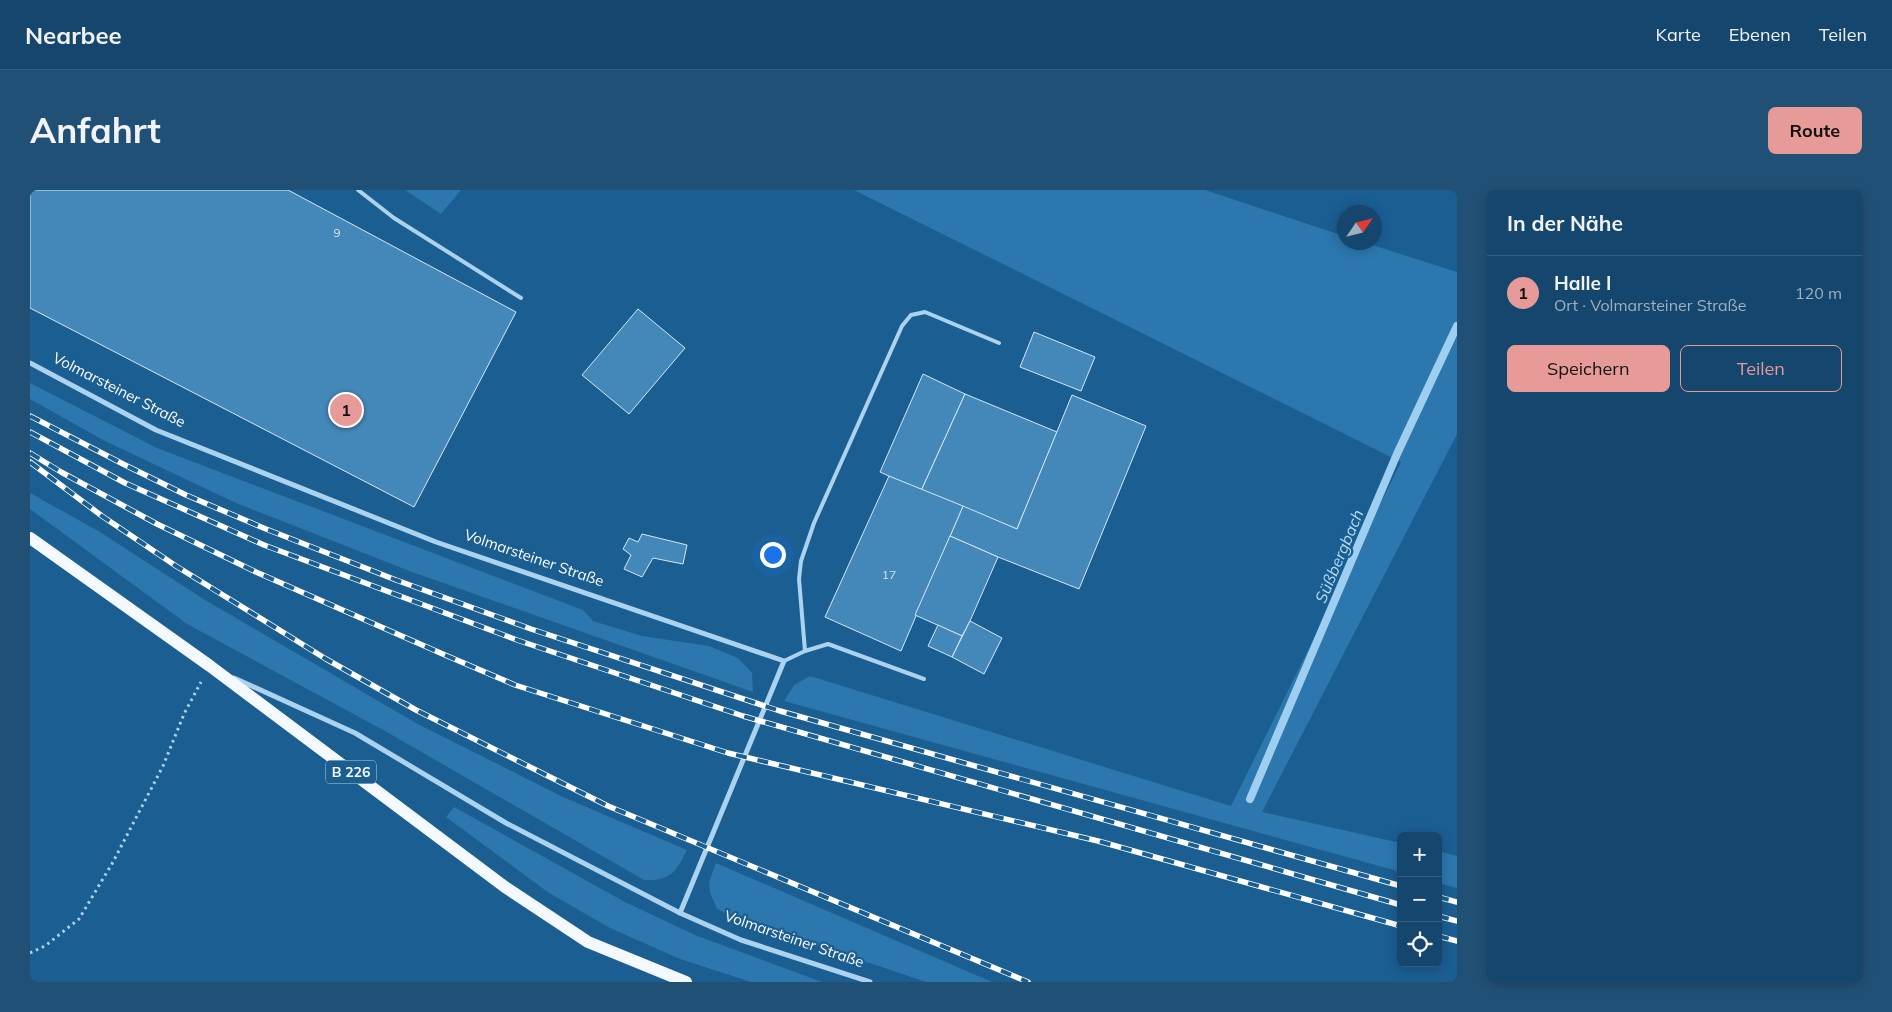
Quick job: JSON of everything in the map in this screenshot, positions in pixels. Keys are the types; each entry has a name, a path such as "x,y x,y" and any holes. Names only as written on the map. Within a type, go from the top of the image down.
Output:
{"main road":[{"name":"Volmarsteiner Straße","path":"30,538 210,666 505,887 588,942 686,982"}],"street":[{"name":"Volmarsteiner Straße","path":"30,363 156,430 436,542 784,661"},
{"path":"680,913 784,661"},
{"name":"Volmarsteiner Straße","path":"210,666 355,733 506,823 680,913 741,940 870,982"}],"lane":[{"path":"358,190 394,218 521,298"},
{"path":"805,651 799,579 801,562 814,523 902,326 911,315 925,312 999,343"},
{"path":"784,661 805,651 828,644 924,678"}],"path":[{"path":"30,953 46,946 79,919 113,862 158,775 184,714 210,666"}],"shaded area":[{"path":"405,190 461,190 441,214"},
{"path":"854,190 1205,190 1337,234 1337,250 1382,250 1382,248 1457,272 1457,434 1262,812 1397,842 1397,871 784,701 794,685 810,676 1231,806 1401,462"},
{"path":"30,383 157,448 583,610 593,621 642,636 709,646 738,658 752,673 753,692 412,572 236,503 103,440 30,399"},
{"path":"30,493 100,532 205,600 416,723 563,797 687,850 683,858 676,869 667,877 644,880 385,731 187,624 30,509"},
{"path":"454,807 625,902 695,935 822,982 751,982 680,959 610,928 549,893 446,817"},
{"path":"1442,852 1457,856 1457,888 1442,884"},
{"path":"716,863 992,982 926,982 733,917 717,909 710,893 709,882"}],"building":[{"path":"30,190 288,190 516,312 414,507 30,308"},
{"path":"638,309 685,348 629,414 582,375"},
{"path":"1034,332 1095,357 1081,391 1020,367"},
{"path":"923,374 965,394 921,491 880,472"},
{"path":"965,394 1057,432 1017,529 921,491"},
{"path":"1072,395 1146,426 1079,589 950,536 963,506 1017,529"},
{"path":"889,476 963,506 901,651 825,617"},
{"path":"642,534 687,545 683,564 653,558 642,577 624,569 631,555 623,549 629,538 638,542"},
{"path":"950,536 998,557 962,636 915,615"},
{"path":"970,621 1002,638 984,674 952,657"},
{"path":"938,625 962,636 952,657 928,646"}],"waterway":[{"name":"Süßbergbach","path":"1250,799 1397,454 1457,326"}],"railway":[{"path":"30,416 186,495 266,529 396,580 531,629 780,711 1397,885"},
{"path":"30,432 125,483 264,545 517,640 743,716 1397,904"},
{"path":"30,453 157,524 256,572 515,685 728,753 1098,841 1397,925"},
{"path":"30,462 102,516 176,566 326,659 416,710 608,806 1028,982"},
{"path":"1442,898 1457,902"},
{"path":"1442,917 1457,921"},
{"path":"1442,937 1457,941"}],"place":[{"name":"Halle I","path":"346,410"}]}
